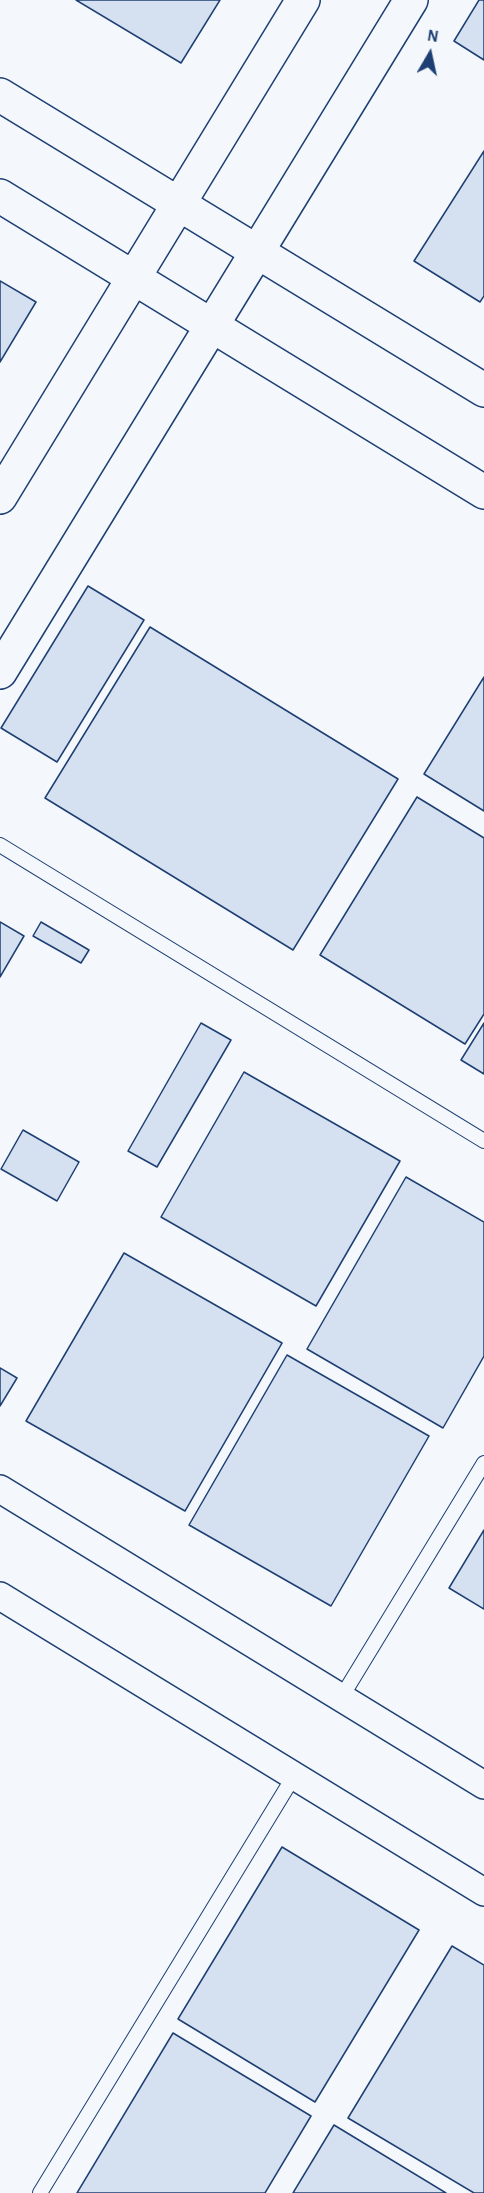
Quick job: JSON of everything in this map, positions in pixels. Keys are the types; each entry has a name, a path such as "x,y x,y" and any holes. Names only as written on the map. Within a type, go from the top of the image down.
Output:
{"street":[{"path":"0,497 303,0"},
{"path":"0,672 411,0"},
{"path":"0,95 484,390"},
{"path":"0,196 484,492"},
{"path":"0,1489 484,1785"},
{"path":"0,1596 484,1892"}],"lane":[{"path":"0,845 484,1141"},
{"path":"341,1698 484,1463"},
{"path":"40,2193 294,1776"}],"building":[{"path":"76,0 220,0 181,63"},
{"path":"479,0 484,0 484,60 454,41"},
{"path":"484,151 484,296 480,302 414,261"},
{"path":"0,281 36,302 0,362"},
{"path":"88,586 144,620 57,762 1,728"},
{"path":"150,627 398,779 293,950 45,798"},
{"path":"484,677 484,811 424,774"},
{"path":"417,797 484,838 484,1014 465,1044 320,955"},
{"path":"0,922 24,936 0,977"},
{"path":"41,922 89,950 81,963 33,936"},
{"path":"201,1023 231,1040 157,1167 128,1151"},
{"path":"484,1023 484,1074 461,1060"},
{"path":"244,1072 400,1161 316,1306 161,1217"},
{"path":"23,1130 79,1162 57,1201 1,1169"},
{"path":"406,1177 484,1222 484,1356 443,1428 307,1349"},
{"path":"124,1253 282,1343 185,1511 26,1421"},
{"path":"287,1355 429,1436 331,1606 189,1525"},
{"path":"0,1368 17,1378 0,1406"},
{"path":"484,1530 484,1609 449,1588"},
{"path":"282,1847 419,1930 315,2102 178,2019"},
{"path":"452,1946 484,1965 484,2193 474,2193 348,2118"},
{"path":"173,2033 311,2116 265,2193 77,2193"},
{"path":"334,2125 446,2193 293,2193"}]}
